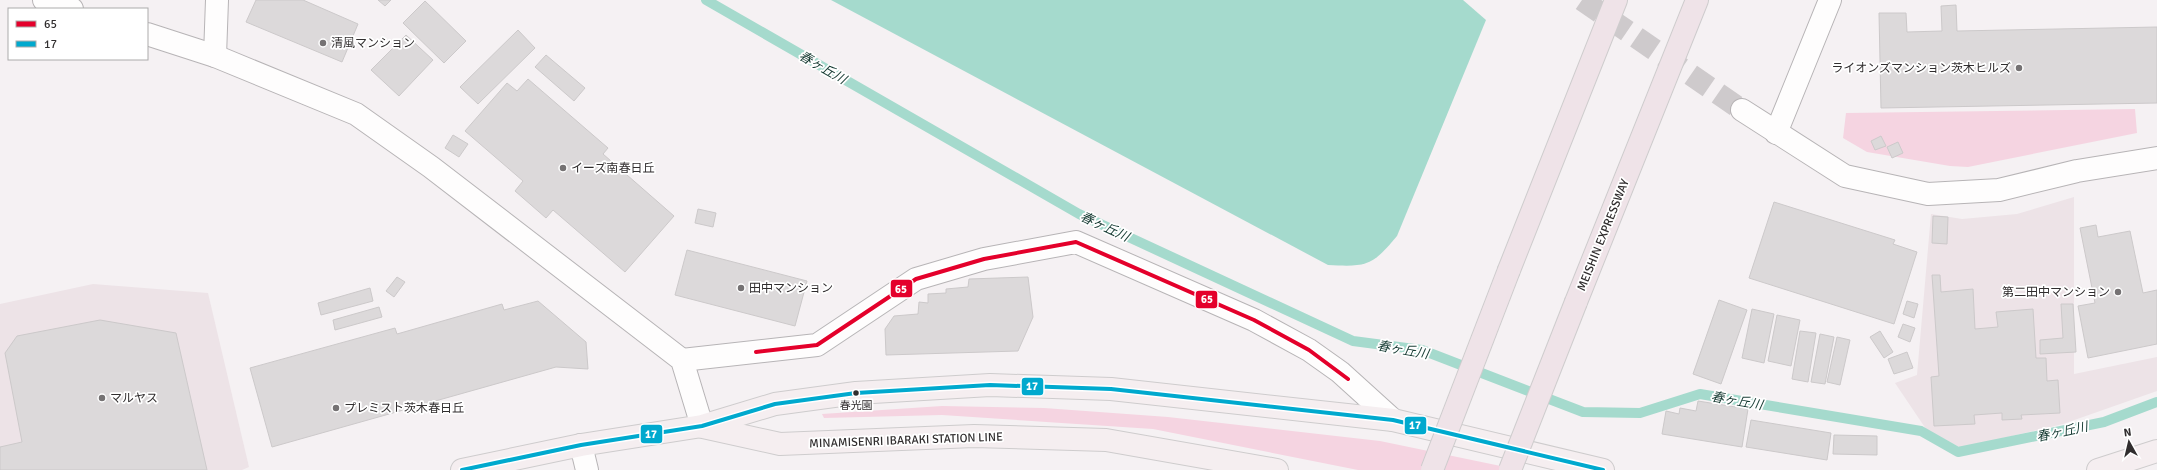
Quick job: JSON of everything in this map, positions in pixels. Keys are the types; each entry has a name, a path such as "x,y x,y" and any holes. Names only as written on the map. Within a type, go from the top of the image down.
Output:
{"highway":[{"path":"1432,470 1509,270 1616,0"},
{"name":"MEISHIN EXPRESSWAY","path":"1510,470 1696,0"}],"main road":[{"name":"MINAMISENRI IBARAKI STATION LINE","path":"462,470 581,445 702,426 775,404 856,393 990,385 1111,389 1393,420 1603,470"},
{"name":"MINAMISENRI IBARAKI STATION LINE","path":"702,426 780,444 974,436 1106,440 1277,470"},
{"path":"2098,470 2157,450"}],"street":[{"path":"44,0 69,8"},
{"path":"215,56 218,0"},
{"path":"1776,133 1830,0"},
{"path":"148,34 215,56 356,114 431,167 682,360 702,426"},
{"path":"1742,110 1845,176 1928,194 1999,190 2077,171 2157,158"},
{"path":"682,360 817,345 916,279 984,259 1076,242 1254,320 1309,350 1340,372 1393,420"},
{"path":"581,445 587,470"}],"shaded area":[{"path":"831,0 1463,0 1486,20 1397,236 1374,259 1360,265 1341,266 1328,265"},
{"path":"2135,109 2137,133 1968,167 1950,166 1867,152 1843,138 1846,113"},
{"path":"2074,197 2074,374 2157,357 2157,391 2063,424 1961,448 1926,429 1895,383 1917,375 1931,214 1962,219 2017,214"},
{"name":"マルヤス","path":"93,284 208,293 249,467 242,470 0,470 0,304"},
{"path":"942,406 1044,408 1168,417 1380,441 1520,470 1358,470 1153,429 942,415 824,418 822,414"}],"building":[{"name":"清風マンション","path":"256,0 303,0 358,24 342,62 246,22"},
{"path":"378,0 391,0 385,6"},
{"path":"425,1 466,41 444,63 403,23"},
{"name":"ライオンズマンション茨木ヒルズ","path":"1956,5 1957,31 2157,27 2157,103 1881,108 1879,13 1906,13 1907,32 1942,31 1941,6"},
{"path":"518,30 535,48 478,104 460,87"},
{"path":"406,35 433,60 399,96 371,70"},
{"path":"546,55 585,88 574,101 535,67"},
{"name":"イーズ南春日丘","path":"528,79 608,148 603,154 674,216 625,272 553,210 546,218 515,191 523,181 465,131 507,83 517,91"},
{"path":"453,135 468,144 459,157 445,148"},
{"path":"1881,136 1886,146 1875,150 1871,141"},
{"path":"1898,142 1903,153 1892,158 1887,147"},
{"path":"1774,202 1895,240 1893,244 1917,252 1894,324 1749,278"},
{"path":"698,209 716,213 713,227 695,223"},
{"path":"1933,216 1948,217 1947,244 1932,243"},
{"name":"第二田中マンション","path":"2096,225 2098,237 2130,231 2143,293 2157,290 2157,344 2088,358 2078,306 2095,303 2080,228"},
{"name":"田中マンション","path":"687,250 807,281 795,326 675,295"},
{"path":"1932,275 1940,275 1941,292 1973,289 1975,329 1998,327 1996,312 2033,309 2036,358 2046,358 2047,381 2058,380 2060,413 2021,415 2022,419 2002,420 2002,413 1974,415 1975,424 1934,426 1931,377 1939,376"},
{"path":"397,277 405,282 394,297 386,291"},
{"path":"1028,277 1033,317 1018,351 886,355 885,329 894,316 918,314 919,302 928,303 928,294 946,293 946,289 968,287 969,279"},
{"path":"370,288 373,301 321,315 318,303"},
{"path":"1719,300 1747,310 1721,384 1693,374"},
{"name":"プレミスト茨木春日丘","path":"538,301 586,342 588,369 556,367 272,447 250,368 395,328 397,334 502,304 504,310"},
{"path":"1907,301 1918,304 1914,318 1903,314"},
{"path":"2061,304 2073,304 2076,352 2040,354 2040,340 2063,338"},
{"path":"379,307 382,317 335,330 333,320"},
{"path":"1752,309 1774,314 1764,363 1742,358"},
{"path":"1777,315 1800,320 1791,366 1768,361"},
{"name":"マルヤス","path":"100,320 176,333 207,470 0,470 0,447 22,442 5,353 17,336"},
{"path":"1903,324 1915,328 1910,342 1898,337"},
{"path":"1800,331 1816,333 1808,382 1792,379"},
{"path":"1880,331 1893,352 1884,358 1870,337"},
{"path":"1820,334 1834,337 1825,384 1811,382"},
{"path":"1837,337 1850,340 1840,385 1827,382"},
{"path":"1907,352 1913,368 1894,374 1888,359"},
{"path":"1698,401 1748,409 1742,447 1662,434 1666,411 1679,414 1680,408 1696,411"},
{"path":"1751,420 1831,433 1827,460 1746,447"},
{"path":"1834,435 1877,436 1877,455 1833,454"}],"waterway":[{"name":"春ヶ丘川","path":"706,0 1079,214 1353,341 1422,350 1583,412 1640,413 1700,394 1921,431 1958,452 2104,422 2157,402"}],"tunnel":[{"path":"1582,0 1742,110"}],"transit line":[{"name":"65","path":"756,352 817,345 916,279 984,259 1076,242 1254,320 1309,350 1348,379"},
{"name":"17","path":"462,470 581,445 702,426 775,404 856,393 990,385 1111,389 1393,420 1603,470"}],"place":[{"name":"清風マンション","path":"323,43"},
{"name":"ライオンズマンション茨木ヒルズ","path":"2019,68"},
{"name":"イーズ南春日丘","path":"563,168"},
{"name":"田中マンション","path":"741,288"},
{"name":"第二田中マンション","path":"2118,292"},
{"name":"春光園","path":"856,393"},
{"name":"マルヤス","path":"102,398"},
{"name":"プレミスト茨木春日丘","path":"336,408"}]}
